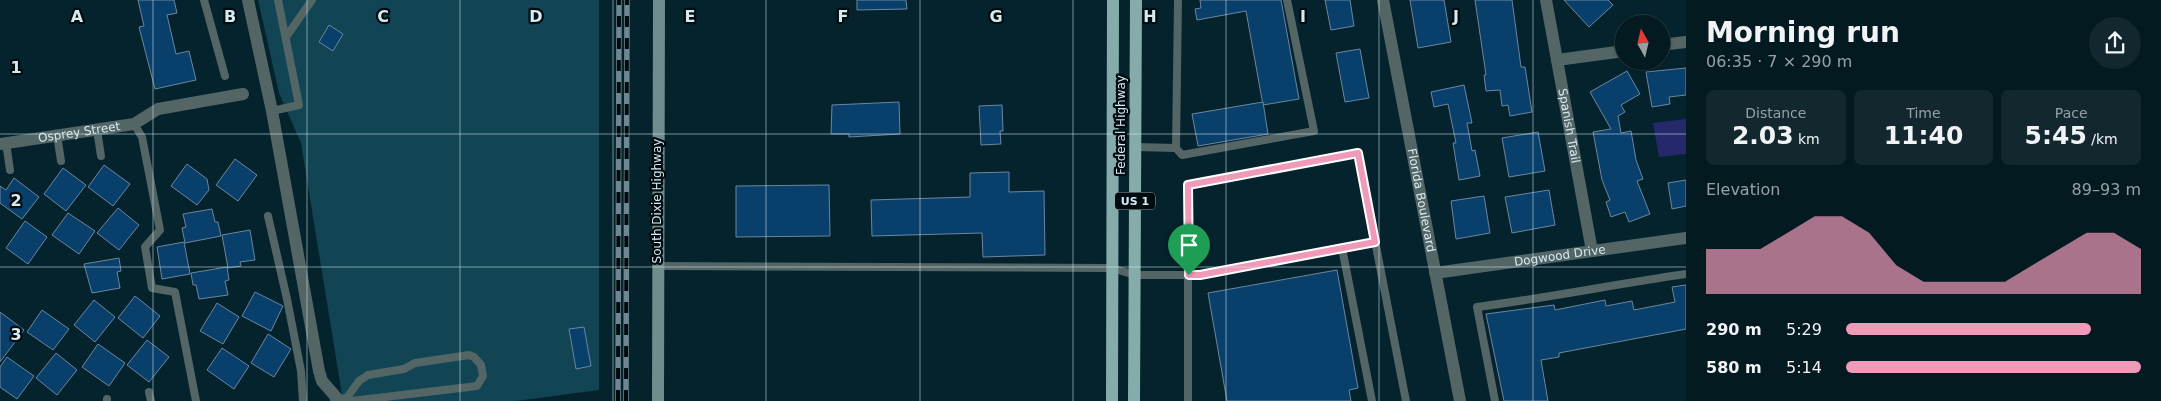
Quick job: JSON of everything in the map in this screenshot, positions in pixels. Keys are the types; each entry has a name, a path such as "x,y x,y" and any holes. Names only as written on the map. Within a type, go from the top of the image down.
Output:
{"main road":[{"name":"Federal Highway","path":"1112,401 1113,0"},
{"name":"Federal Highway","path":"1134,401 1136,0"}],"street":[{"path":"248,0 272,111 319,371 322,381 338,399"},
{"name":"South Dixie Highway","path":"658,401 659,0"},
{"name":"Florida Boulevard","path":"1383,0 1460,401"},
{"name":"Spanish Trail","path":"1546,0 1592,251"},
{"path":"1670,44 1686,42"},
{"path":"1557,60 1615,51"},
{"name":"Osprey Street","path":"3,143 134,124 158,109 243,94"},
{"name":"Dogwood Drive","path":"1435,273 1686,238"}],"lane":[{"path":"204,0 225,76"},
{"path":"272,111 299,105 278,0"},
{"path":"286,37 312,0"},
{"path":"1178,0 1176,148 1182,155 1314,131 1287,0"},
{"path":"134,124 142,137 160,230 145,248 152,288 175,292 196,401"},
{"path":"97,130 101,156"},
{"path":"57,135 61,161"},
{"path":"3,143 10,170"},
{"path":"1135,147 1176,148"},
{"path":"1188,401 1188,185 1358,153 1406,401"},
{"path":"268,216 301,371 303,401"},
{"path":"657,266 1112,268 1135,275 1200,275 1375,242"},
{"path":"1342,248 1372,401"},
{"path":"1495,401 1477,307 1556,297 1625,283 1686,274"},
{"path":"469,355 478,361 483,371 477,386 352,401 338,399 368,375 404,369 415,363 469,355"},
{"path":"150,392 151,401"}],"shaded area":[{"path":"258,0 599,0 599,390 516,401 343,401 301,143 279,93"},
{"path":"1686,119 1686,154 1659,157 1653,123"}],"building":[{"path":"138,0 174,0 177,13 167,15 176,54 189,51 196,80 155,89 139,27 144,26"},
{"path":"857,0 906,0 907,9 857,10"},
{"path":"1200,0 1281,0 1299,99 1263,105 1246,11 1197,20 1195,9 1201,8"},
{"path":"1325,0 1350,0 1354,26 1331,30"},
{"path":"1410,0 1444,0 1451,42 1418,48"},
{"path":"1475,0 1512,0 1521,67 1525,67 1532,112 1510,116 1508,105 1502,106 1500,90 1486,91 1484,75 1486,75"},
{"path":"1564,0 1608,0 1613,5 1589,27"},
{"path":"329,25 343,34 333,51 319,42"},
{"path":"1360,49 1369,98 1345,102 1336,53"},
{"path":"1686,68 1686,95 1669,97 1670,104 1652,107 1646,72"},
{"path":"1627,71 1640,94 1621,105 1625,112 1618,116 1621,133 1631,131 1636,160 1643,179 1637,181 1650,214 1629,222 1625,212 1611,217 1606,202 1610,200 1602,180 1593,132 1611,129 1590,92"},
{"path":"1464,85 1472,123 1467,123 1472,151 1475,150 1480,176 1459,180 1453,143 1456,143 1448,104 1434,107 1431,92"},
{"path":"899,102 900,134 849,137 849,134 831,134 832,105"},
{"path":"1263,102 1268,134 1198,146 1192,114"},
{"path":"1002,105 1003,131 1000,131 1001,144 981,145 979,106"},
{"path":"1538,132 1545,171 1509,177 1502,138"},
{"path":"235,159 257,175 238,201 216,185"},
{"path":"187,164 207,179 209,190 197,205 171,186"},
{"path":"104,165 130,184 113,206 88,187"},
{"path":"63,168 86,185 66,211 44,194"},
{"path":"1009,172 1009,192 1044,191 1045,255 983,257 982,233 872,236 871,200 970,197 970,173"},
{"path":"14,178 39,197 22,219 0,203 0,186 6,190"},
{"path":"1686,180 1686,206 1672,209 1668,183"},
{"path":"829,185 830,236 736,237 736,186"},
{"path":"1549,190 1555,225 1512,233 1505,197"},
{"path":"1484,196 1490,233 1456,239 1451,201"},
{"path":"118,208 139,225 119,250 97,233"},
{"path":"212,209 215,222 218,222 221,236 185,243 182,228 186,227 183,214"},
{"path":"68,213 95,231 79,254 52,235"},
{"path":"25,221 47,237 28,264 6,248"},
{"path":"250,230 255,260 240,262 241,266 228,268 222,235"},
{"path":"184,242 190,274 162,279 157,247"},
{"path":"119,258 121,271 117,272 120,288 92,293 84,264"},
{"path":"227,267 229,280 225,281 228,295 199,299 196,285 193,285 191,273"},
{"path":"1337,270 1358,388 1349,390 1351,401 1227,401 1208,293"},
{"path":"1686,285 1686,329 1559,353 1559,357 1541,360 1548,401 1504,401 1486,314 1554,305 1555,310 1605,300 1606,306 1632,301 1634,310 1675,302 1672,287"},
{"path":"255,292 283,306 271,331 242,316"},
{"path":"135,296 160,316 143,338 118,318"},
{"path":"94,300 115,317 95,342 74,325"},
{"path":"217,303 239,317 223,344 200,331"},
{"path":"42,310 69,329 53,350 27,332"},
{"path":"0,312 24,330 0,362"},
{"path":"584,327 591,366 576,369 569,329"},
{"path":"268,334 291,349 274,377 251,363"},
{"path":"147,340 169,357 149,382 127,365"},
{"path":"98,344 125,363 109,386 82,367"},
{"path":"222,348 249,366 234,389 207,370"},
{"path":"56,353 77,370 57,395 36,378"},
{"path":"7,357 34,376 17,399 0,387 0,367"}],"railway":[{"path":"618,401 619,0"},
{"path":"626,401 627,0"}],"route":[{"path":"1358,153 1375,242 1200,275 1189,275 1188,185 1358,153"}]}
